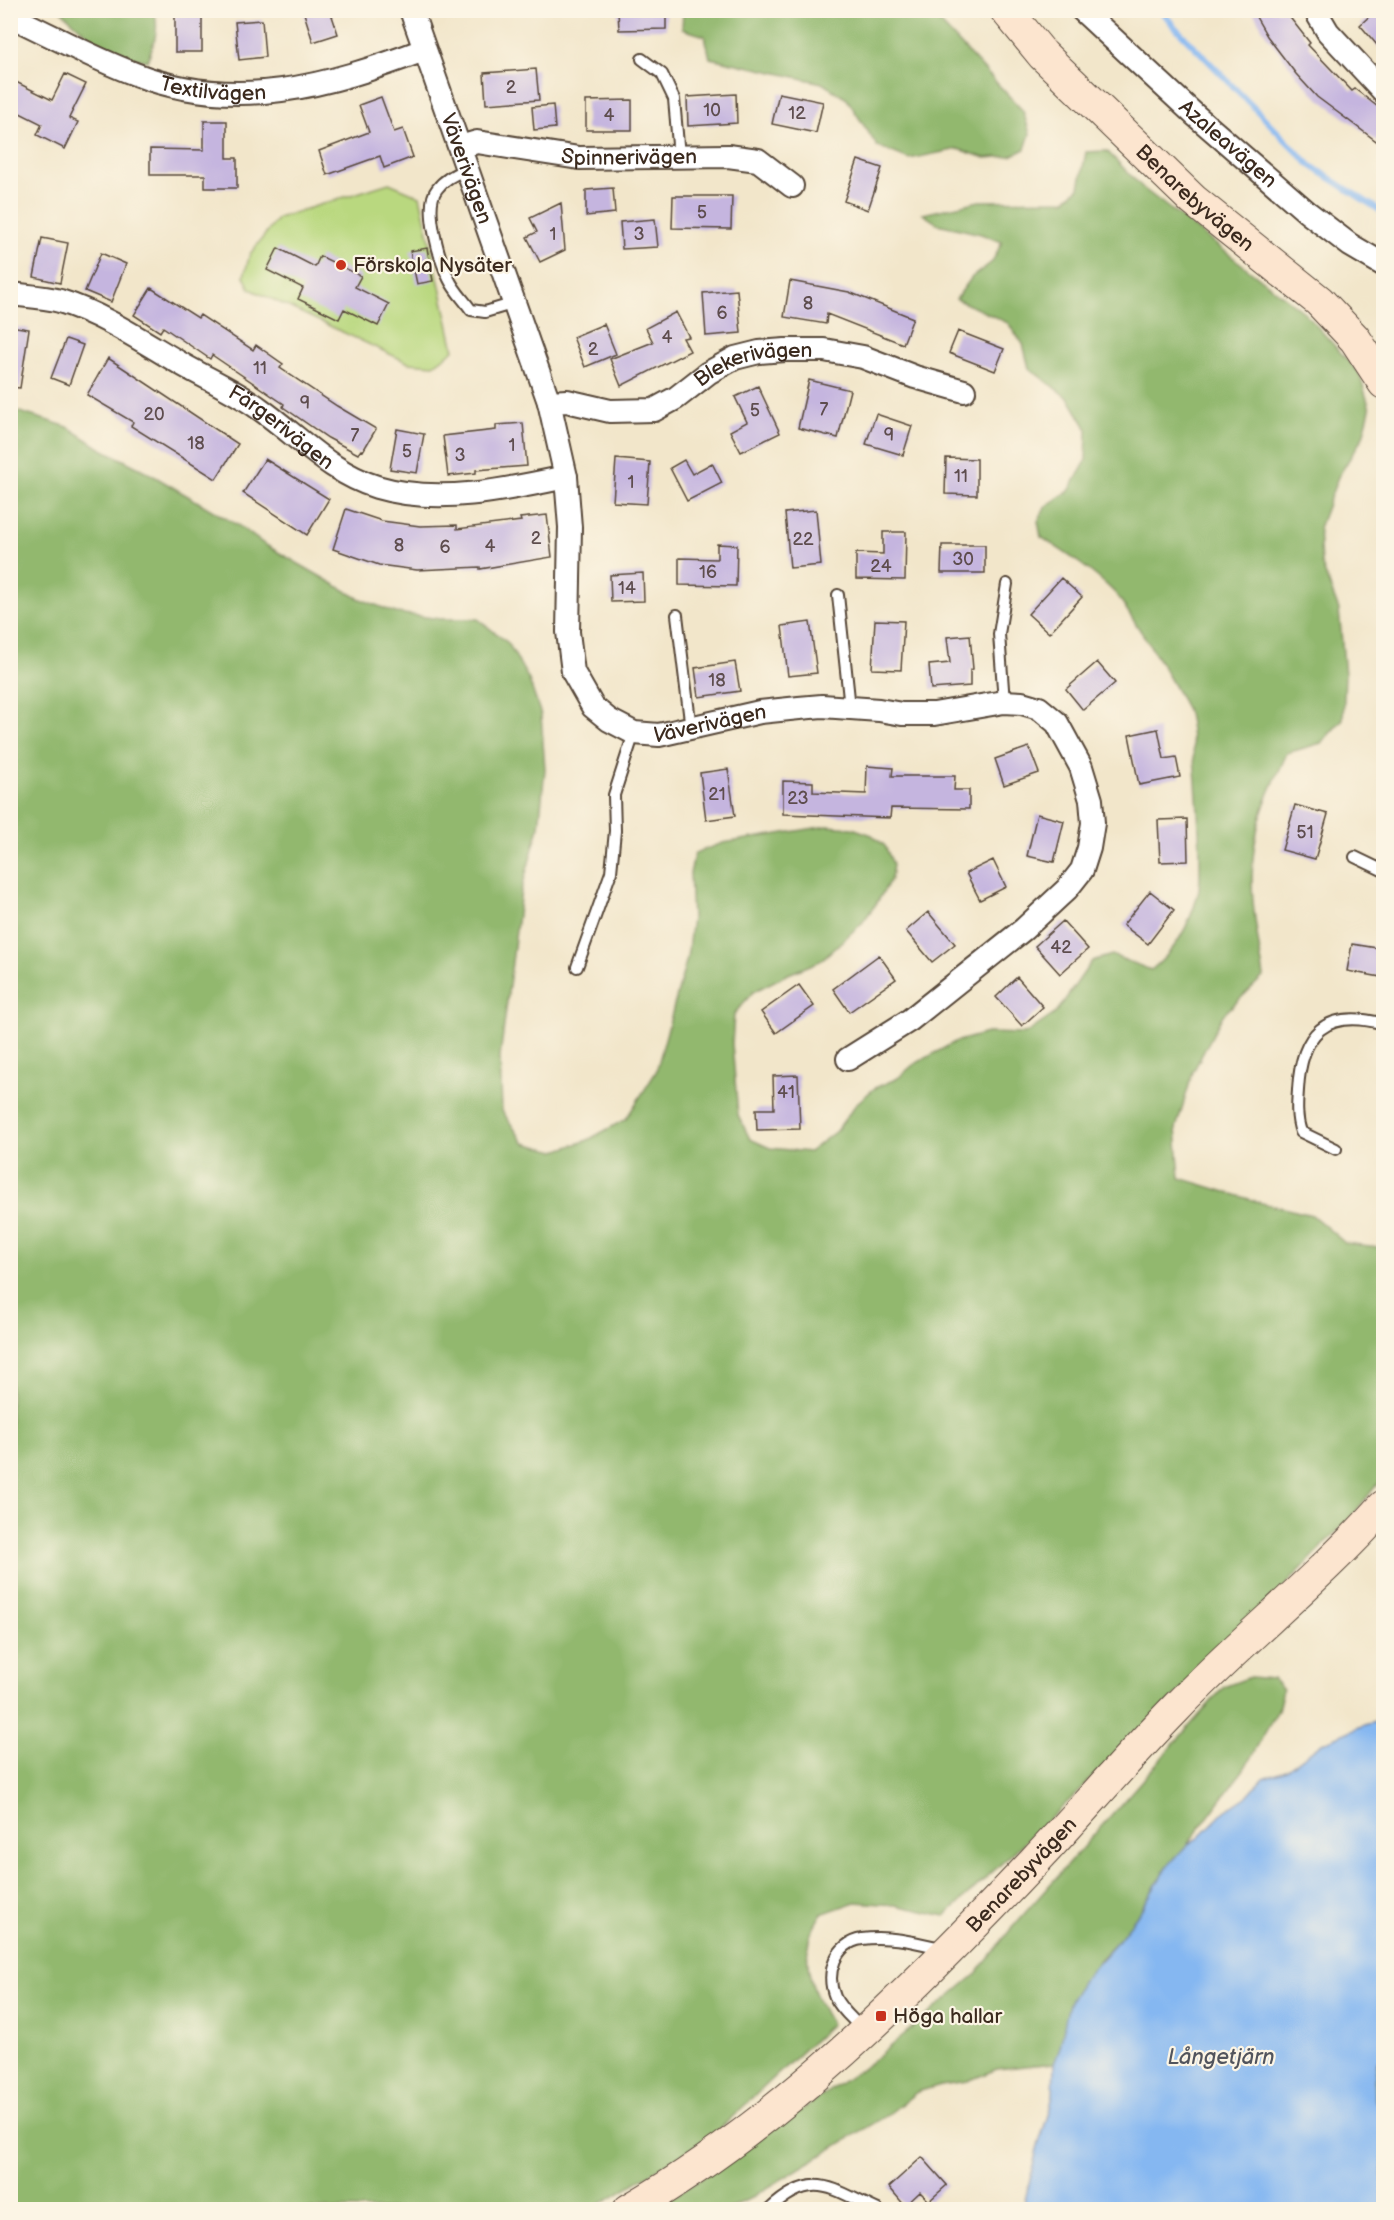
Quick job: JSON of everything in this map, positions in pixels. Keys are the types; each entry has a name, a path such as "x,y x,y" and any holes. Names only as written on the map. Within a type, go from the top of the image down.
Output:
{"street":[{"name":"Väverivägen","path":"411,10 549,402 566,477 570,527 568,632 573,672 593,707 609,720 634,733 659,735 760,712 822,706 902,714 934,714 1004,702 1022,703 1040,708 1057,723 1081,767 1091,800 1093,823 1089,848 1082,870 1067,889 1024,929 910,1020 848,1059"},
{"name":"Benarebyvägen","path":"1006,10 1043,55 1193,200 1319,301 1355,339 1383,383"},
{"name":"Azaleavägen","path":"1082,10 1195,115 1307,212 1350,245 1383,264"},
{"path":"1315,10 1328,32 1383,92"},
{"name":"Textilvägen","path":"10,16 136,74 199,90 224,93 262,93 301,88 357,73 424,50"},
{"name":"Spinnerivägen","path":"460,147 477,142 579,158 728,156 758,160 792,186"},
{"name":"Färgerivägen","path":"10,294 59,301 112,323 259,408 347,475 378,487 410,493 441,495 531,485 566,477"},
{"name":"Blekerivägen","path":"549,402 567,401 610,411 654,410 676,398 708,373 735,358 759,352 785,350 824,350 863,357 915,377 964,391"},
{"name":"Benarebyvägen","path":"629,2210 672,2185 739,2136 864,2032 1034,1861 1175,1709 1324,1569 1383,1506"}],"lane":[{"path":"642,59 662,74 674,99 679,156"},
{"path":"468,168 448,177 435,190 430,206 432,228 449,279 471,310 485,312 515,303"},
{"path":"1004,702 999,634 1007,584"},
{"path":"838,595 850,708"},
{"path":"677,615 691,729"},
{"path":"577,967 611,872 615,831 614,795 634,733"},
{"path":"1355,857 1383,871"},
{"path":"1336,1149 1301,1132 1297,1121 1299,1076 1307,1046 1316,1032 1326,1024 1372,1021 1383,1024"},
{"path":"864,2032 836,1999 832,1987 834,1960 841,1950 850,1943 870,1939 907,1941 948,1950"},
{"path":"769,2210 780,2199 798,2189 821,2186 830,2187 878,2210"}],"green space":[{"path":"61,11 154,11 156,30 147,61 102,48"},
{"path":"683,11 929,11 1023,111 1030,134 1025,149 1011,156 985,158 958,149 909,159 877,146 847,99 822,83 710,58 705,36 682,29"},
{"path":"1107,151 1144,189 1305,313 1359,373 1370,409 1363,437 1338,477 1319,528 1321,563 1339,610 1345,675 1343,719 1321,743 1287,753 1267,797 1257,833 1252,874 1254,914 1264,976 1223,1015 1193,1072 1176,1128 1180,1178 1262,1203 1312,1215 1345,1243 1378,1247 1383,1245 1383,1477 1356,1511 1268,1604 1072,1798 945,1916 895,1905 855,1902 821,1914 810,1937 809,1973 820,2005 831,2024 711,2137 592,2209 11,2209 10,409 68,427 100,448 147,472 239,526 264,544 358,598 396,613 441,619 478,619 508,643 529,680 541,715 545,769 539,827 521,891 500,1057 502,1111 524,1143 556,1151 588,1140 626,1119 656,1072 687,958 692,918 690,873 695,853 723,843 827,826 852,828 872,835 885,846 893,864 891,879 862,923 820,961 753,992 734,1014 732,1044 738,1115 750,1139 770,1148 809,1152 836,1131 857,1103 875,1088 898,1078 913,1065 955,1042 987,1033 1025,1034 1056,1013 1092,961 1112,955 1151,970 1175,946 1195,905 1200,881 1199,831 1195,769 1186,708 1117,595 1088,569 1041,537 1038,521 1046,506 1069,491 1086,461 1087,429 1069,399 1029,368 1023,344 1008,323 956,299 972,277 992,262 1002,242 981,234 938,224 923,214 979,201 1065,200 1079,188 1086,152"},
{"name":"Förskola Nysäter","path":"389,183 420,196 454,350 434,365 409,363 250,289 244,276 250,254 278,218"},
{"path":"1250,1677 1273,1679 1283,1689 1278,1710 1244,1769 1187,1845 1166,1868 1143,1907 1121,1937 1098,1961 1054,2063 997,2069 968,2081 917,2092 886,2116 749,2199 728,2209 654,2210 870,2063 975,1975 1010,1930 1224,1687"},
{"path":"1383,2055 1383,2120 1376,2104 1373,2087 1375,2069"}],"water":[{"name":"Långetjärn","path":"1383,1720 1384,2055 1377,2062 1374,2081 1375,2100 1383,2120 1383,2209 1023,2209 1053,2095 1054,2063 1060,2047 1069,2003 1082,1981 1121,1937 1143,1907 1166,1868 1187,1845 1198,1838 1225,1811 1246,1797 1263,1778 1286,1770 1322,1743 1364,1725"}],"building":[{"path":"303,10 330,10 338,34 313,42"},
{"path":"618,10 666,10 666,29 619,30"},
{"path":"1252,10 1284,10 1310,43 1308,45 1352,91 1355,89 1383,111 1383,146 1317,97 1267,36"},
{"path":"1376,10 1383,10 1383,52 1360,25"},
{"path":"202,14 202,52 175,52 175,15"},
{"path":"262,20 265,57 239,60 235,22"},
{"path":"536,69 539,100 486,104 484,73"},
{"path":"65,74 86,84 69,118 78,122 65,149 37,135 42,124 10,108 10,79 52,100"},
{"path":"779,93 823,102 816,133 772,124"},
{"path":"736,94 737,123 688,126 687,97"},
{"path":"381,97 394,132 403,129 413,157 384,168 380,156 327,175 319,151 369,132 359,105"},
{"path":"632,100 632,130 586,130 586,101"},
{"path":"553,105 555,128 534,130 532,107"},
{"path":"204,121 227,121 227,158 237,158 237,188 205,188 205,175 150,175 150,149 204,150"},
{"path":"858,160 882,168 868,210 844,201"},
{"path":"613,188 615,213 586,216 586,190"},
{"path":"673,196 732,196 731,229 672,228"},
{"path":"561,203 565,250 540,262 527,237 537,232 530,218"},
{"path":"655,219 658,247 622,249 620,222"},
{"path":"42,238 68,243 60,283 34,277"},
{"path":"278,248 315,267 320,256 361,276 355,287 389,304 378,326 344,309 339,319 298,299 303,288 267,270"},
{"path":"427,248 433,281 417,284 410,251"},
{"path":"101,253 126,264 111,302 85,291"},
{"path":"790,281 849,292 913,318 903,344 827,314 826,324 784,317"},
{"path":"151,288 198,318 200,315 253,350 256,345 283,364 280,368 376,429 363,451 361,450 358,454 328,438 283,407 284,404 212,355 210,359 163,327 160,332 134,315"},
{"path":"737,290 741,333 706,336 703,293"},
{"path":"676,312 689,337 683,338 690,351 621,386 610,359 653,342 646,328"},
{"path":"604,324 616,354 585,367 573,337"},
{"path":"10,326 29,329 20,388 10,387"},
{"path":"958,331 1004,349 995,371 949,353"},
{"path":"66,339 83,345 69,385 51,378"},
{"path":"108,358 238,444 216,479 131,426 133,422 87,395"},
{"path":"809,380 850,390 838,438 798,428"},
{"path":"758,386 780,433 741,452 730,431 747,422 735,397"},
{"path":"876,414 912,426 903,455 866,444"},
{"path":"523,423 527,466 476,470 476,473 448,476 443,436 496,430 496,425"},
{"path":"397,429 424,434 417,473 390,469"},
{"path":"946,458 977,459 977,495 945,494"},
{"path":"265,459 329,499 307,535 243,493"},
{"path":"616,459 650,462 647,504 613,502"},
{"path":"684,460 692,474 712,463 722,483 687,501 670,468"},
{"path":"346,509 382,521 420,526 457,525 457,529 521,521 520,518 547,515 552,557 480,569 480,567 417,570 379,565 333,549"},
{"path":"816,510 821,565 790,568 785,513"},
{"path":"883,532 906,532 905,580 856,579 856,553 883,554"},
{"path":"717,544 737,545 736,586 679,585 679,558 717,559"},
{"path":"942,545 985,545 985,573 941,573"},
{"path":"643,573 644,601 611,602 610,575"},
{"path":"1061,578 1082,597 1049,633 1028,614"},
{"path":"875,620 904,621 901,670 872,669"},
{"path":"810,622 817,673 788,676 782,626"},
{"path":"970,635 973,669 970,670 970,686 931,689 929,665 950,663 947,637"},
{"path":"735,662 740,691 699,697 695,668"},
{"path":"1097,662 1115,683 1083,710 1066,689"},
{"path":"1158,729 1164,759 1176,757 1180,777 1139,785 1129,735"},
{"path":"1029,747 1039,773 1004,785 995,759"},
{"path":"867,766 893,768 892,776 955,776 954,790 969,790 969,809 891,808 890,818 783,814 783,781 813,782 813,792 866,794"},
{"path":"728,769 735,816 706,820 700,773"},
{"path":"1295,805 1328,814 1315,859 1282,850"},
{"path":"1037,814 1064,821 1054,862 1027,856"},
{"path":"1187,819 1188,861 1160,862 1158,820"},
{"path":"993,860 1006,887 980,900 966,873"},
{"path":"1150,891 1174,910 1148,944 1123,925"},
{"path":"928,912 955,944 932,962 906,931"},
{"path":"1063,921 1088,949 1060,974 1035,946"},
{"path":"1352,944 1383,949 1381,977 1347,971"},
{"path":"879,955 896,979 849,1012 833,989"},
{"path":"1017,977 1043,1007 1022,1026 996,997"},
{"path":"799,985 814,1006 776,1033 761,1012"},
{"path":"798,1075 800,1129 757,1130 756,1109 774,1109 773,1076"},
{"path":"922,2157 947,2185 929,2201 920,2192 905,2206 889,2187"}],"waterway":[{"path":"1161,10 1311,166 1384,213"}],"place":[{"name":"Förskola Nysäter","path":"341,265"},
{"name":"Höga hallar","path":"881,2016"}]}
